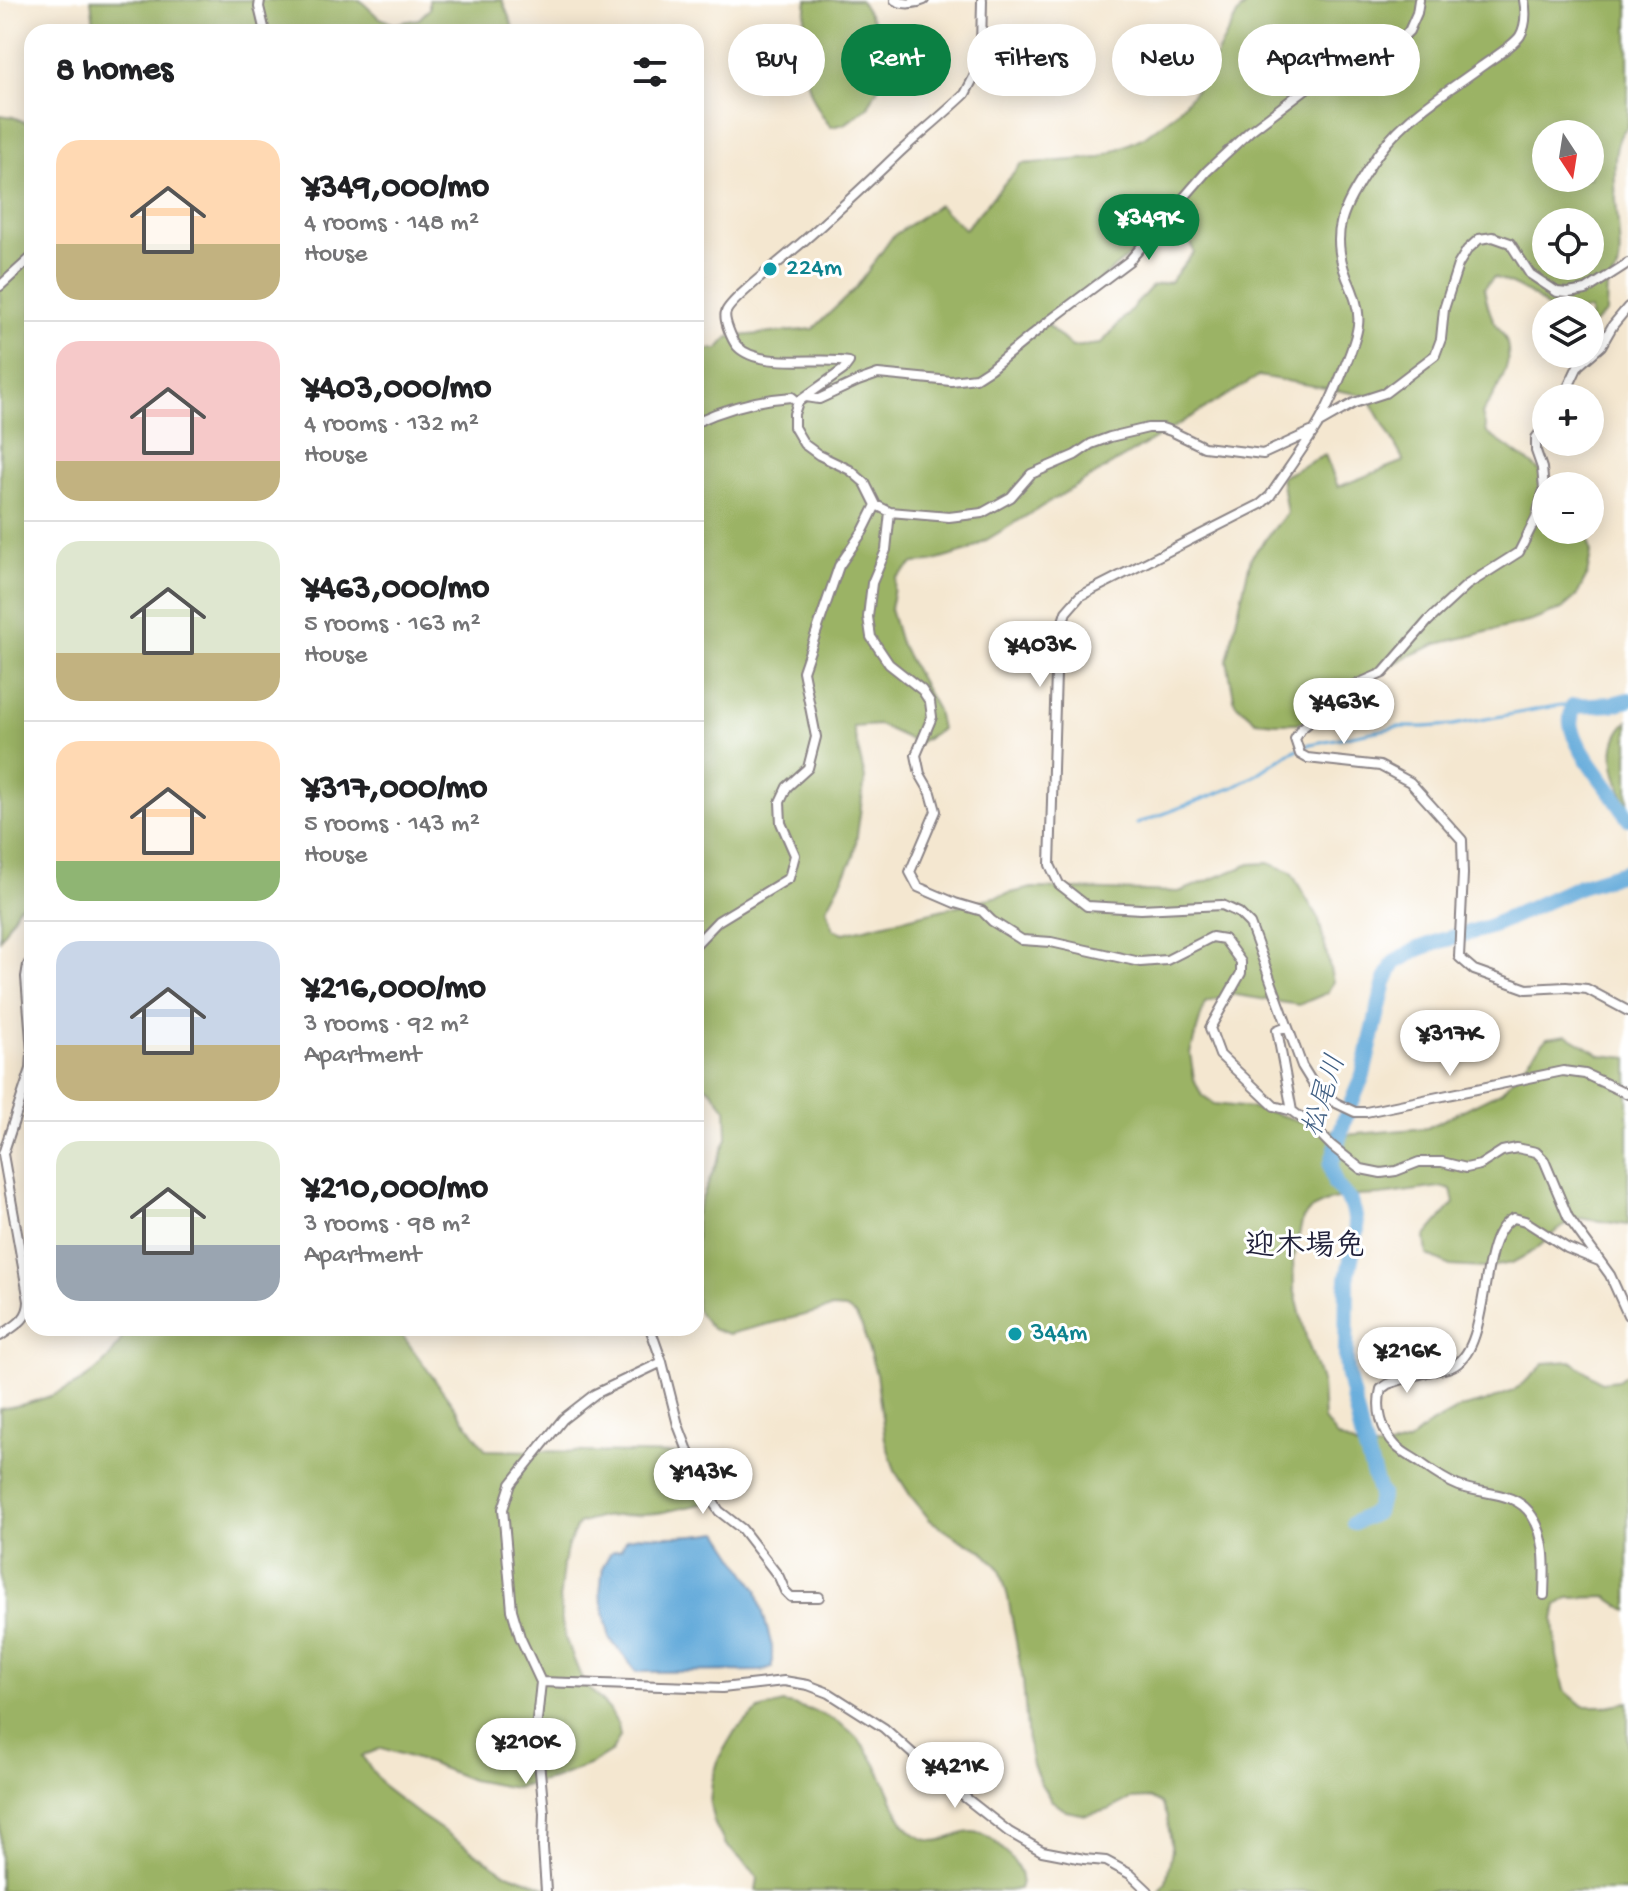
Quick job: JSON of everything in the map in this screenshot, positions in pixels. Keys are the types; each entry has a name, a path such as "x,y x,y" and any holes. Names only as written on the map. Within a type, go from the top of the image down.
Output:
{"street":[{"path":"260,0 263,24"},
{"path":"895,0 916,3 924,0"},
{"path":"982,0 981,49 977,71 965,94 725,313 737,346 748,353 768,359 809,362 835,359 849,362 843,370 802,400 794,414 794,427 804,444 850,470 865,483 876,505 890,512 949,517 982,513 1011,497 1031,474 1075,455 1091,444 1148,428 1171,431 1204,447 1263,454 1354,403 1385,393 1435,355 1441,339 1444,309 1458,265 1467,250 1479,239 1493,237 1510,243 1530,274 1557,292 1586,290 1628,263"},
{"path":"704,419 726,409 770,398 819,399 878,374 951,381 976,378 1129,261 1207,171 1250,131 1320,78 1381,53 1397,43 1409,31 1419,0"},
{"path":"1524,0 1525,20 1520,36 1397,129 1355,191 1340,222 1338,241 1359,320 1352,349 1317,426 1270,496 1261,504 1080,596 1066,612 1057,641 1050,865 1059,884 1087,906 1141,909 1222,905 1239,913 1250,924 1302,1066 1315,1087 1336,1103 1355,1112 1563,1071 1585,1074 1628,1094"},
{"path":"0,286 24,264"},
{"path":"1570,384 1578,366 1601,346 1628,307"},
{"path":"1538,456 1544,489 1536,518 1519,552 1467,585 1428,621 1383,673 1355,685 1301,729 1295,739 1300,754 1307,758 1380,766 1410,782 1462,840 1459,957 1474,970 1527,989 1587,989 1628,1011"},
{"path":"704,936 718,921 789,878 795,855 781,823 780,802 787,787 808,768 816,737 803,671 839,566 876,505"},
{"path":"890,512 886,550 872,583 868,617 871,637 889,664 922,690 930,702 932,717 916,755 920,774 931,793 936,811 910,872 918,887 982,911 1022,940 1051,942 1140,962 1167,960 1212,937 1224,939 1241,962 1241,973 1210,1028 1212,1038 1220,1055 1274,1106 1292,1111 1361,1169 1381,1173 1419,1162 1442,1162 1466,1168 1480,1165 1502,1151 1517,1148 1536,1152 1544,1160 1568,1217 1610,1275 1628,1315"},
{"path":"1287,1026 1277,1030 1292,1111"},
{"path":"24,1090 3,1154 24,1273"},
{"path":"1544,1595 1545,1558 1534,1518 1527,1509 1513,1499 1459,1486 1396,1446 1385,1431 1378,1401 1381,1389 1388,1384 1454,1366 1464,1355 1476,1329 1495,1244 1507,1221 1514,1218 1525,1221 1567,1248 1599,1261"},
{"path":"0,1336 24,1318"},
{"path":"653,1336 686,1450 706,1492 719,1511 742,1529 791,1597 819,1597"},
{"path":"546,1891 544,1813 536,1730 541,1682 520,1637 512,1610 503,1509 511,1484 563,1419 595,1394 662,1362"},
{"path":"541,1682 722,1688 784,1681 808,1685 829,1693 884,1728 934,1773 1009,1832 1042,1851 1106,1861 1130,1874 1148,1891"}],"green space":[{"path":"91,0 360,0 378,17 394,24 94,24"},
{"path":"429,0 502,0 512,24 394,24 419,19 429,9"},
{"path":"807,0 860,0 875,24 841,24 841,96 874,96 868,107 845,124 831,127 813,98 825,96 825,24 805,24"},
{"path":"1252,0 1628,0 1628,127 1620,137 1615,172 1620,255 1617,271 1607,284 1606,313 1604,315 1604,296 1532,296 1494,277 1484,288 1491,315 1508,346 1507,366 1482,414 1487,433 1541,472 1532,472 1532,544 1589,544 1591,553 1587,575 1577,596 1562,609 1532,621 1437,644 1406,657 1357,686 1318,717 1297,723 1256,721 1235,703 1227,660 1251,557 1287,513 1281,477 1325,455 1338,487 1404,461 1368,396 1259,376 968,551 931,562 914,563 896,578 890,609 900,643 937,710 941,729 918,743 879,725 853,727 865,778 854,857 827,908 833,929 844,933 1032,888 1179,892 1250,864 1269,863 1291,872 1319,920 1333,982 1327,993 1299,1005 1230,994 1205,1003 1190,1053 1194,1079 1202,1096 1214,1104 1260,1109 1345,1135 1427,1128 1502,1091 1547,1038 1567,1035 1601,1055 1628,1058 1628,1225 1579,1218 1512,1263 1483,1268 1450,1266 1427,1255 1425,1237 1454,1203 1451,1190 1440,1187 1331,1200 1310,1210 1303,1218 1293,1260 1294,1288 1322,1384 1324,1420 1337,1437 1361,1449 1384,1449 1408,1442 1429,1425 1460,1408 1513,1391 1545,1363 1571,1361 1601,1382 1618,1380 1628,1373 1628,1611 1607,1597 1568,1598 1557,1605 1554,1620 1564,1690 1583,1706 1628,1702 1628,1891 1160,1891 1166,1882 1172,1850 1167,1817 1161,1804 1150,1798 1130,1799 1108,1810 1086,1815 1066,1811 1051,1800 1041,1784 1028,1743 1023,1680 1000,1569 982,1550 930,1520 895,1471 885,1439 876,1374 862,1327 855,1315 846,1309 832,1308 729,1334 712,1329 704,1319 704,1194 727,1138 726,1109 704,1084 704,349 718,349 729,337 813,329 855,289 893,236 938,205 965,229 1021,164 1099,158 1144,137 1175,114 1191,96 1222,96 1222,44 1238,13","holes":["1179,213 1194,252 1170,282 1152,286 1101,344 1072,347 1047,325"]},
{"path":"0,115 24,122 24,902 0,939"},
{"path":"1628,721 1628,808 1619,786 1613,751 1620,730"},
{"path":"122,1336 403,1336 486,1450 685,1454 713,1467 719,1480 718,1493 710,1502 659,1513 602,1517 578,1524 568,1545 560,1594 565,1638 583,1682 609,1709 618,1725 620,1736 612,1751 591,1764 555,1778 515,1788 471,1780 382,1748 362,1756 385,1788 420,1815 504,1872 557,1891 0,1891 0,1409 57,1394 75,1385 106,1361"},
{"path":"783,1703 822,1714 851,1732 872,1757 900,1817 916,1835 941,1840 972,1832 984,1834 997,1843 1019,1871 1019,1889 756,1891 758,1878 725,1844 714,1823 710,1804 712,1781 719,1758 735,1731 759,1710"}],"water":[{"path":"719,1532 757,1590 772,1647 772,1667 761,1671 637,1672 610,1639 600,1594 603,1566 611,1552 621,1549 626,1539 637,1536"}],"waterway":[{"name":"松尾川","path":"1628,700 1573,706 1571,720 1574,736 1587,760 1628,818"},
{"path":"1137,824 1234,787 1287,754 1310,744 1397,727 1453,725 1561,705 1573,706"},
{"name":"松尾川","path":"1354,1523 1376,1512 1381,1494 1363,1440 1346,1359 1347,1279 1357,1229 1351,1203 1335,1184 1331,1165 1345,1118 1363,1075 1385,982 1394,963 1418,949 1489,927 1580,886 1628,871"}],"place":[{"name":"224m","path":"770,269"},
{"name":"344m","path":"1015,1334"}],"district":[{"name":"迎木場免","path":"1305,1248"}]}
